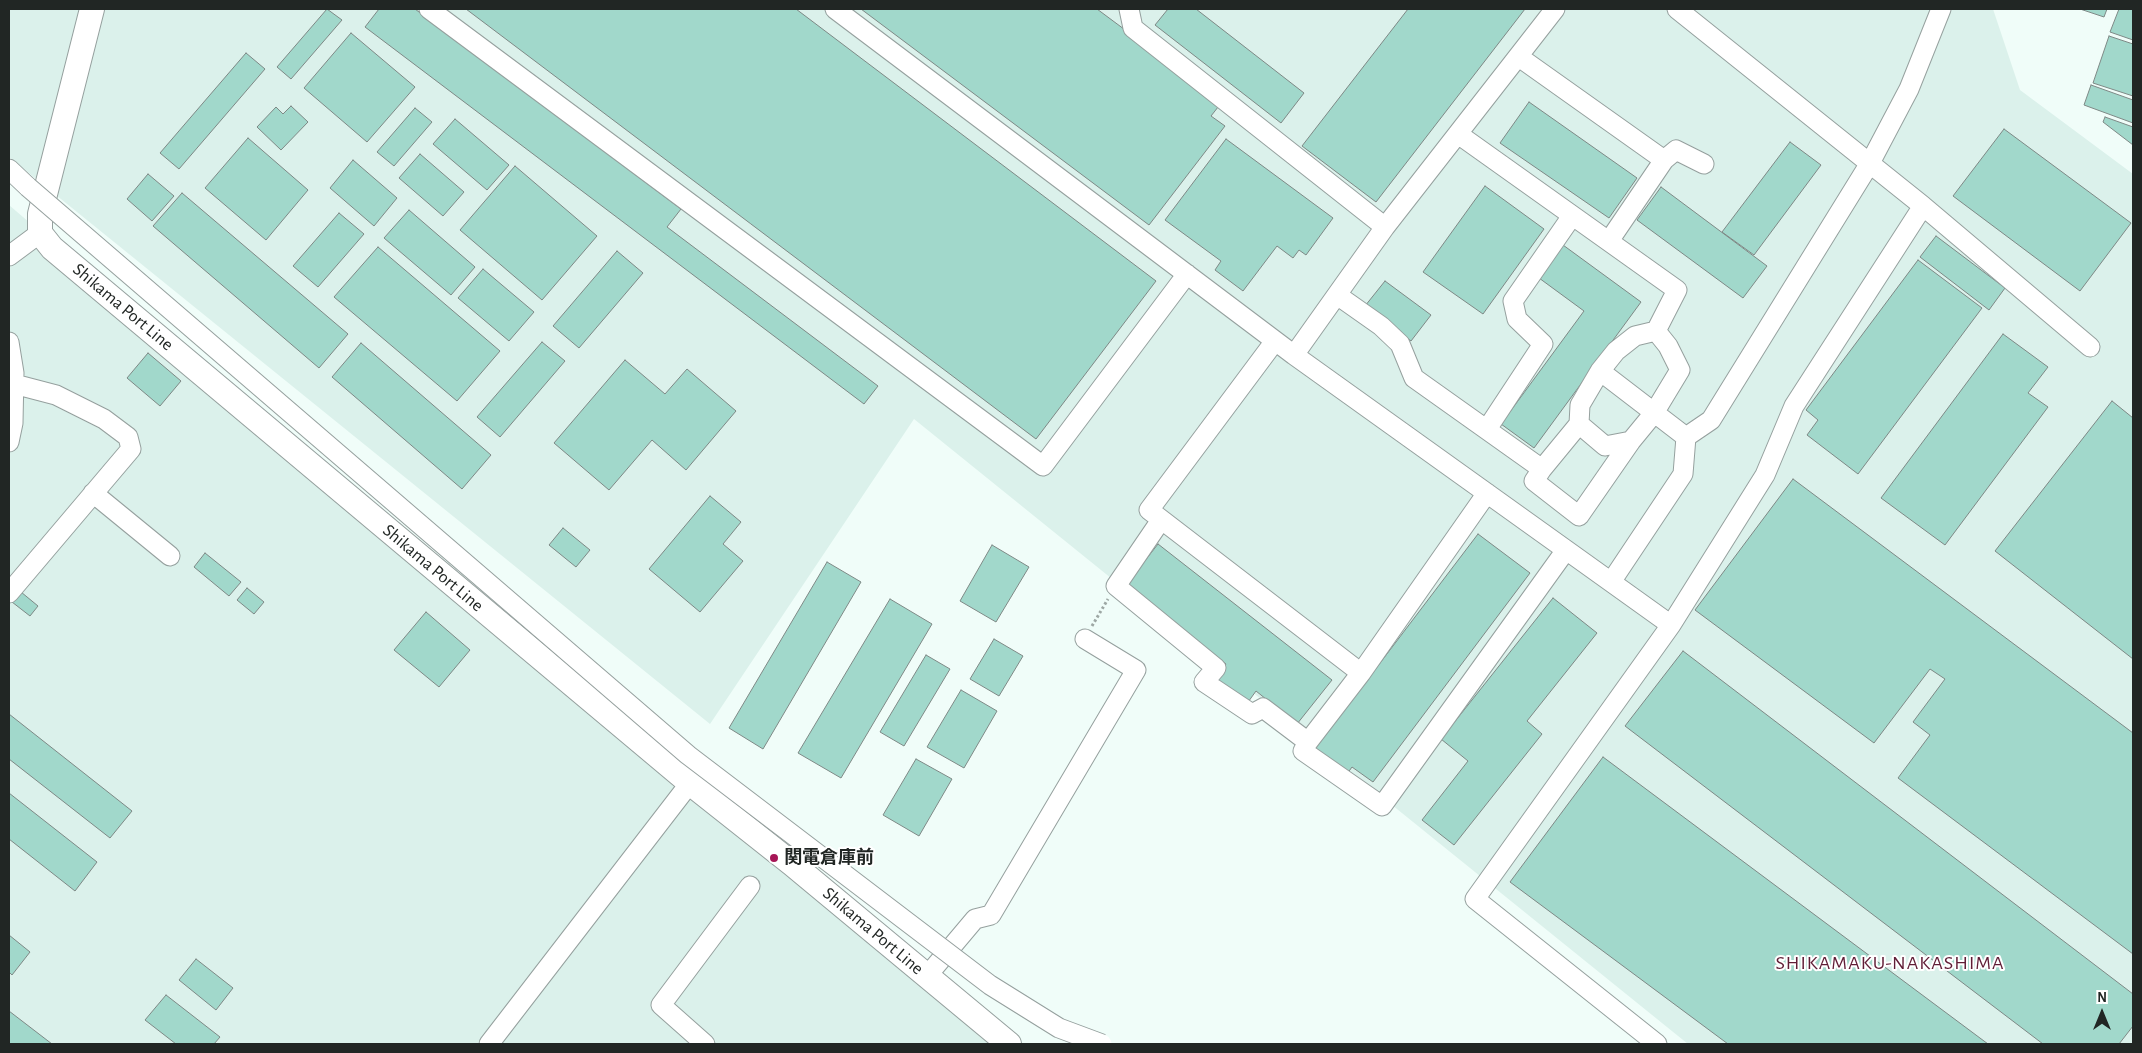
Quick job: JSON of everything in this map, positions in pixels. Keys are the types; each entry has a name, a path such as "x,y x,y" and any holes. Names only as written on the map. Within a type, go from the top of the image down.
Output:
{"main road":[{"path":"40,233 40,214 92,9"},
{"name":"Shikama Port Line","path":"40,233 52,248 690,783 928,976 1004,1043"}],"street":[{"path":"429,9 1043,466 1187,274"},
{"path":"835,9 1275,341 1671,625"},
{"path":"1129,9 1133,28 1385,227"},
{"path":"1294,355 1385,227 1555,9"},
{"path":"1677,9 1923,206 2090,347"},
{"path":"1686,437 1711,420 1870,163 1909,89 1941,9"},
{"path":"1519,57 1664,160"},
{"path":"1458,134 1677,290 1656,331 1635,336 1616,351 1600,371 1580,405 1579,424 1534,481 1579,516 1654,412 1680,370 1668,346 1656,331"},
{"path":"1609,241 1664,160 1676,150 1704,164"},
{"path":"9,169 688,755 990,985 1059,1028 1102,1044"},
{"path":"1657,1044 1475,899 1671,625 1765,475 1794,406 1923,206"},
{"path":"1487,429 1543,344 1517,318 1513,301 1572,216"},
{"path":"9,256 40,233"},
{"path":"1337,295 1381,326 1400,344 1414,378 1542,469"},
{"path":"1275,341 1149,510 1361,673"},
{"path":"9,342 14,373 13,423 9,442"},
{"path":"1600,371 1686,437"},
{"path":"9,593 131,449 128,437 104,419 56,395 14,384"},
{"path":"1579,424 1605,446 1631,442"},
{"path":"1611,582 1683,474 1686,437"},
{"path":"93,493 170,556"},
{"path":"1487,493 1361,673 1303,750 1382,806 1566,550"},
{"path":"1161,520 1116,586 1216,668 1204,682 1252,714 1263,708 1308,742"},
{"path":"928,976 975,919 991,915 1136,670 1087,635"},
{"path":"489,1044 690,783"},
{"path":"705,1044 661,1005 750,886"}],"path":[{"path":"1087,635 1116,586"}],"shaded area":[{"path":"9,9 1993,9 2020,90 2133,174 2133,1044 1688,1044 914,419 710,724 9,157"},
{"path":"9,205 737,829 990,1044 9,1044"}],"building":[{"path":"327,9 342,20 291,79 277,67"},
{"path":"379,9 415,9 681,209 667,227 878,386 864,404 365,27"},
{"path":"466,9 796,9 1156,281 1036,439"},
{"path":"861,9 1097,9 1222,102 1211,116 1225,126 1149,225"},
{"path":"1168,9 1196,9 1304,93 1281,123 1155,25"},
{"path":"1408,9 1525,9 1376,202 1302,146"},
{"path":"2080,9 2107,9 2104,17"},
{"path":"2119,9 2133,9 2133,40 2110,32"},
{"path":"351,33 415,87 367,142 304,88"},
{"path":"2109,36 2133,44 2133,96 2093,83"},
{"path":"246,53 265,69 179,169 160,153"},
{"path":"2091,85 2133,100 2133,123 2084,105"},
{"path":"1529,102 1637,178 1609,218 1500,143"},
{"path":"291,106 308,122 281,150 257,127 276,107 283,114"},
{"path":"415,108 432,122 394,166 377,152"},
{"path":"2105,117 2133,127 2133,145 2103,122"},
{"path":"455,119 509,165 487,190 433,144"},
{"path":"2004,129 2131,223 2080,291 1953,196"},
{"path":"248,138 308,190 266,240 205,188"},
{"path":"1226,139 1333,218 1306,255 1299,250 1293,258 1277,246 1243,291 1215,270 1221,261 1165,220"},
{"path":"1790,142 1821,165 1754,255 1722,232"},
{"path":"420,154 464,192 443,216 399,178"},
{"path":"353,160 397,198 374,226 330,188"},
{"path":"515,166 597,236 542,300 460,230"},
{"path":"148,174 174,196 152,221 127,199"},
{"path":"1485,186 1544,229 1483,314 1423,272"},
{"path":"1661,187 1767,266 1743,298 1637,220"},
{"path":"182,193 348,334 319,368 153,226"},
{"path":"409,210 475,267 451,295 384,238"},
{"path":"339,213 364,234 318,287 293,266"},
{"path":"1936,236 2005,288 1989,310 1920,257"},
{"path":"1563,245 1641,302 1534,448 1501,424 1584,311 1539,278"},
{"path":"378,247 500,351 457,401 334,297"},
{"path":"617,251 643,273 579,348 553,326"},
{"path":"1918,260 1982,308 1858,474 1807,435 1818,420 1806,410"},
{"path":"483,269 534,312 509,341 458,298"},
{"path":"1385,281 1431,315 1411,341 1365,306"},
{"path":"2003,334 2048,367 2028,393 2048,407 1945,545 1881,498"},
{"path":"542,342 565,361 500,437 477,417"},
{"path":"361,343 491,455 462,489 332,377"},
{"path":"148,353 181,381 160,406 127,378"},
{"path":"625,360 665,394 687,369 736,411 686,470 652,440 609,490 554,443"},
{"path":"2112,401 2133,418 2133,659 1995,551"},
{"path":"1793,479 2133,733 2133,954 1898,778 1930,735 1913,722 1945,679 1930,669 1874,743 1695,610"},
{"path":"710,496 741,522 723,544 743,561 700,612 649,569"},
{"path":"563,528 590,550 576,567 549,545"},
{"path":"1478,534 1530,573 1373,782 1352,767 1347,774 1314,750"},
{"path":"1158,544 1332,680 1297,724 1256,691 1246,705 1214,680 1226,664 1126,585"},
{"path":"992,545 1029,567 996,622 960,601"},
{"path":"205,553 241,582 229,596 194,567"},
{"path":"827,562 861,582 763,749 729,728"},
{"path":"247,588 264,602 254,614 237,600"},
{"path":"21,592 38,606 30,616 12,602"},
{"path":"1553,598 1597,633 1527,721 1542,734 1454,845 1422,820 1468,761 1441,739"},
{"path":"890,599 932,624 841,778 798,753"},
{"path":"426,612 470,650 439,687 394,650"},
{"path":"994,639 1023,656 999,696 970,679"},
{"path":"1683,651 2133,994 2133,1026 2119,1044 2043,1044 1625,726"},
{"path":"926,655 950,669 904,746 880,732"},
{"path":"961,690 997,711 964,768 927,747"},
{"path":"9,714 132,811 110,838 9,759"},
{"path":"1603,757 1988,1044 1728,1044 1510,882"},
{"path":"916,759 952,779 919,836 883,815"},
{"path":"9,793 97,862 75,891 9,839"},
{"path":"9,935 30,952 12,975 9,972"},
{"path":"196,959 233,988 216,1010 179,980"},
{"path":"166,995 220,1037 214,1044 176,1044 145,1020"},
{"path":"9,1011 52,1044 9,1044"}],"place":[{"name":"関電倉庫前","path":"774,858"}],"district":[{"name":"SHIKAMAKU-NAKASHIMA","path":"1890,963"}]}
